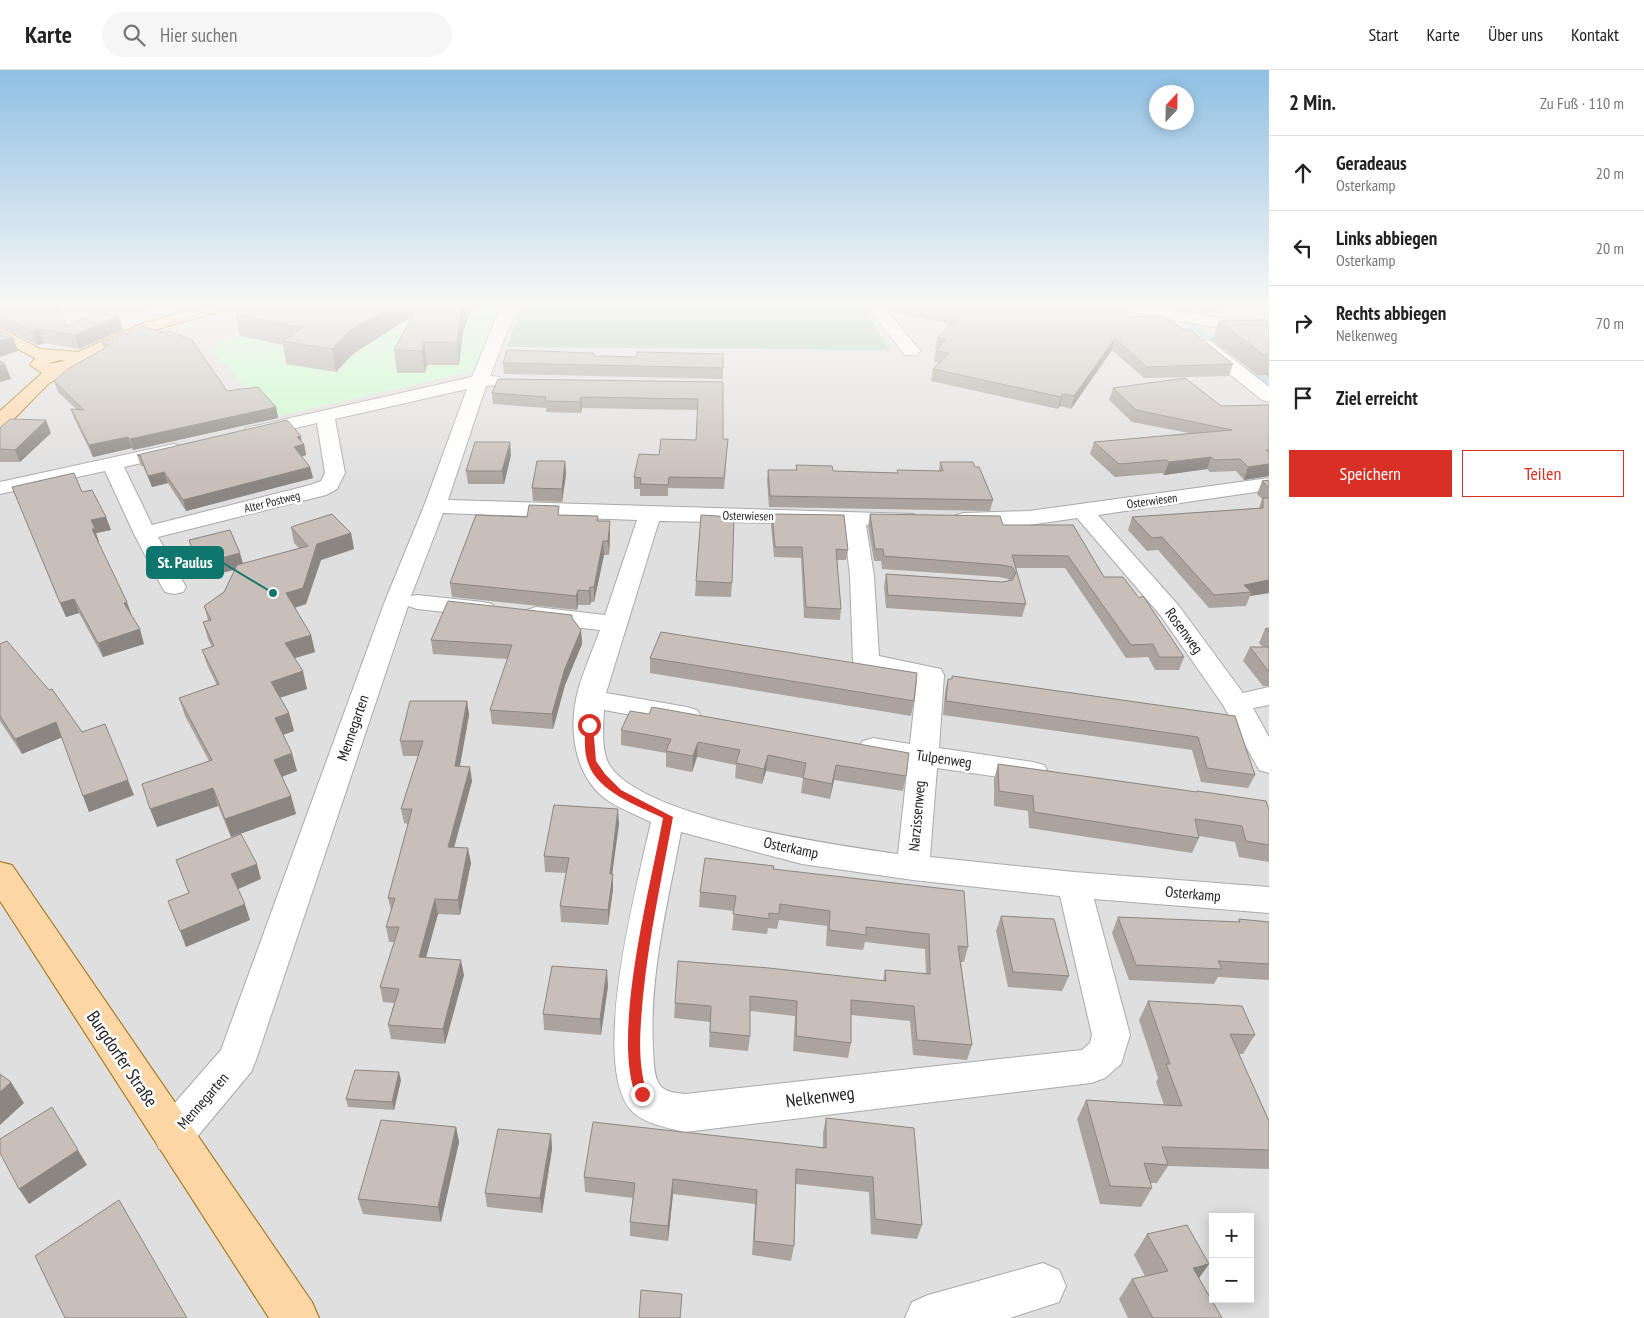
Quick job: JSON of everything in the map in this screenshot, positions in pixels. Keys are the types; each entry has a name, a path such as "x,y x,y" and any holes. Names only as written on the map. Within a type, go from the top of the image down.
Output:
{"main road":[{"path":"0,422 52,364"},
{"name":"Burgdorfer Straße","path":"0,875 296,1318"}],"street":[{"name":"Mennegarten","path":"173,1135 237,1060 398,601 435,506 486,364"},
{"path":"1229,364 1269,396"},
{"path":"236,436 479,381 509,381"},
{"name":"Alter Postweg","path":"145,534 318,490 330,485 335,473 325,416"},
{"path":"0,488 188,446"},
{"path":"112,464 145,534 174,587"},
{"name":"Osterwiesen","path":"435,506 650,514 938,519 1029,518 1269,484"},
{"name":"Rosenweg","path":"1083,511 1170,611 1236,703 1269,762"},
{"name":"Osterkamp","path":"650,514 590,699 589,725 592,761 602,776 618,792 668,817 802,852 913,868 1074,885 1269,900"},
{"name":"Narzissenweg","path":"854,518 872,577 866,661 931,675 913,868"},
{"path":"417,602 615,624"},
{"path":"1236,703 1269,696"},
{"path":"590,699 717,721"},
{"name":"Tulpenweg","path":"844,743 922,757 1061,776"},
{"name":"Nelkenweg","path":"668,817 641,964 633,1045 635,1074 642,1094 662,1108 685,1113 1091,1066 1107,1052 1111,1035 1074,885"},
{"path":"928,1318 1043,1286"}],"shaded area":[{"path":"0,364 1269,364 1269,1318 0,1318"}],"green space":[{"path":"225,364 478,364 475,371 270,418"}],"building":[{"path":"76,364 209,364 227,391 258,387 276,407 130,439 128,437 89,445 71,409 84,410 54,381"},
{"path":"558,364 723,364 723,368"},
{"path":"938,364 1096,364 1074,396 1063,394 1061,397 933,369"},
{"path":"1144,364 1226,364 1147,367"},
{"path":"1185,378 1221,406 1269,405 1269,450 1266,450 1269,453 1269,464 1248,467 1240,459 1214,460 1211,457 1169,462 1166,460 1119,464 1094,442 1232,430 1136,410 1113,388"},
{"path":"498,379 723,382 723,439 728,439 724,478 669,477 668,485 640,484 641,478 634,477 639,454 659,455 661,439 696,440 698,399 581,397 580,402 545,401 546,397 492,393"},
{"path":"10,419 46,420 15,450 0,449 0,428"},
{"path":"287,420 301,436 297,437 304,444 294,447 310,467 183,500 164,472 148,476 140,455 137,455"},
{"path":"475,442 510,442 502,471 466,471"},
{"path":"537,461 565,461 562,489 532,488"},
{"path":"940,462 973,462 975,467 979,467 993,500 770,496 768,470 797,470 796,465 832,466 833,471 898,473 897,470 943,471"},
{"path":"74,473 82,492 92,490 106,517 91,520 95,529 92,529 127,602 124,603 140,629 98,643 74,599 60,603 12,487"},
{"path":"1269,480 1269,488 1262,481"},
{"path":"1263,498 1269,498 1269,580 1244,585 1251,592 1214,595 1162,537 1152,538 1132,517 1263,508"},
{"path":"529,505 559,506 558,515 598,516 597,521 610,521 608,541 603,541 594,587 590,587 589,591 578,590 576,596 450,583 476,515 527,517"},
{"path":"332,514 351,533 317,544 303,588 286,593 311,635 285,643 303,671 271,682 289,713 275,718 292,753 274,760 291,796 225,819 213,788 150,809 142,784 212,760 179,698 219,684 202,650 214,646 203,622 211,620 204,606 224,592 237,565 308,546 291,527"},
{"path":"772,514 844,515 848,550 836,549 841,609 806,607 802,547 775,547"},
{"path":"870,514 1000,516 1003,525 1073,525 1104,577 1123,577 1139,598 1143,596 1184,657 1159,657 1153,644 1131,645 1068,556 1012,555 1026,604 888,595 886,574 1002,582 1012,580 1016,573 1012,567 1002,565 884,556 883,549 875,549"},
{"path":"701,515 734,517 732,583 696,581"},
{"path":"230,530 240,553 198,564 189,540"},
{"path":"448,601 572,615 572,618 581,630 564,671 552,714 490,710 512,645 431,640"},
{"path":"661,632 917,673 914,701 650,658"},
{"path":"7,641 49,690 52,689 82,732 105,724 128,780 83,796 56,722 15,739 0,716 0,644"},
{"path":"1250,647 1269,647 1269,672"},
{"path":"952,676 1235,716 1255,775 1207,768 1198,737 946,701 948,679 952,679"},
{"path":"410,701 467,701 455,766 470,767 448,847 468,848 458,900 435,899 419,957 461,960 443,1029 388,1025 399,989 380,987 399,927 386,927 395,898 388,898 412,809 401,809 423,741 400,741"},
{"path":"652,707 909,753 906,776 836,765 832,784 803,778 806,763 768,755 764,769 736,763 740,750 698,742 693,756 666,751 671,739 621,730 630,711 649,714"},
{"path":"998,764 1266,801 1269,810 1269,845 1246,841 1242,826 1195,819 1199,838 1034,812 1033,796 999,791"},
{"path":"554,805 618,809 610,874 613,874 608,910 560,906 569,858 544,856"},
{"path":"241,834 257,864 231,874 245,904 180,931 168,901 189,893 176,860"},
{"path":"705,858 774,866 773,869 964,891 968,947 958,946 972,1045 917,1040 914,1006 851,1000 851,1043 796,1036 797,1001 750,996 750,1036 710,1032 711,1006 675,1003 678,961 769,968 886,981 885,970 930,974 929,934 866,927 866,935 829,930 830,911 780,904 779,914 769,913 769,919 733,914 736,896 700,892"},
{"path":"1001,916 1054,919 1069,976 1013,972"},
{"path":"1118,917 1240,922 1239,919 1269,922 1269,964 1218,961 1222,969 1136,965"},
{"path":"552,966 607,970 600,1019 543,1014"},
{"path":"1148,1001 1242,1006 1255,1035 1230,1034 1269,1121 1269,1150 1162,1147 1168,1165 1144,1163 1152,1188 1110,1186 1086,1100 1182,1106 1166,1064 1170,1064"},
{"path":"355,1070 399,1072 392,1102 346,1099"},
{"path":"0,1074 11,1082 0,1092"},
{"path":"52,1107 78,1150 19,1189 0,1153 0,1139"},
{"path":"826,1118 914,1128 922,1225 875,1219 873,1177 796,1169 794,1246 754,1241 757,1190 673,1179 668,1226 630,1222 635,1183 584,1177 593,1122 826,1148"},
{"path":"381,1120 456,1127 438,1207 358,1199"},
{"path":"498,1129 551,1134 540,1198 485,1193"},
{"path":"119,1200 187,1318 65,1318 35,1256"},
{"path":"1187,1225 1209,1264 1193,1268 1209,1296 1209,1303 1213,1303 1222,1318 1153,1318 1132,1279 1168,1271 1147,1234"},
{"path":"641,1290 682,1294 680,1318 639,1318"}],"waterway":[{"path":"1251,369 1269,383"}],"place":[{"name":"St. Paulus","path":"273,593"}],"route":[{"path":"589,725 592,761 602,776 618,792 668,817 641,964 633,1045 635,1074 642,1094"}]}
